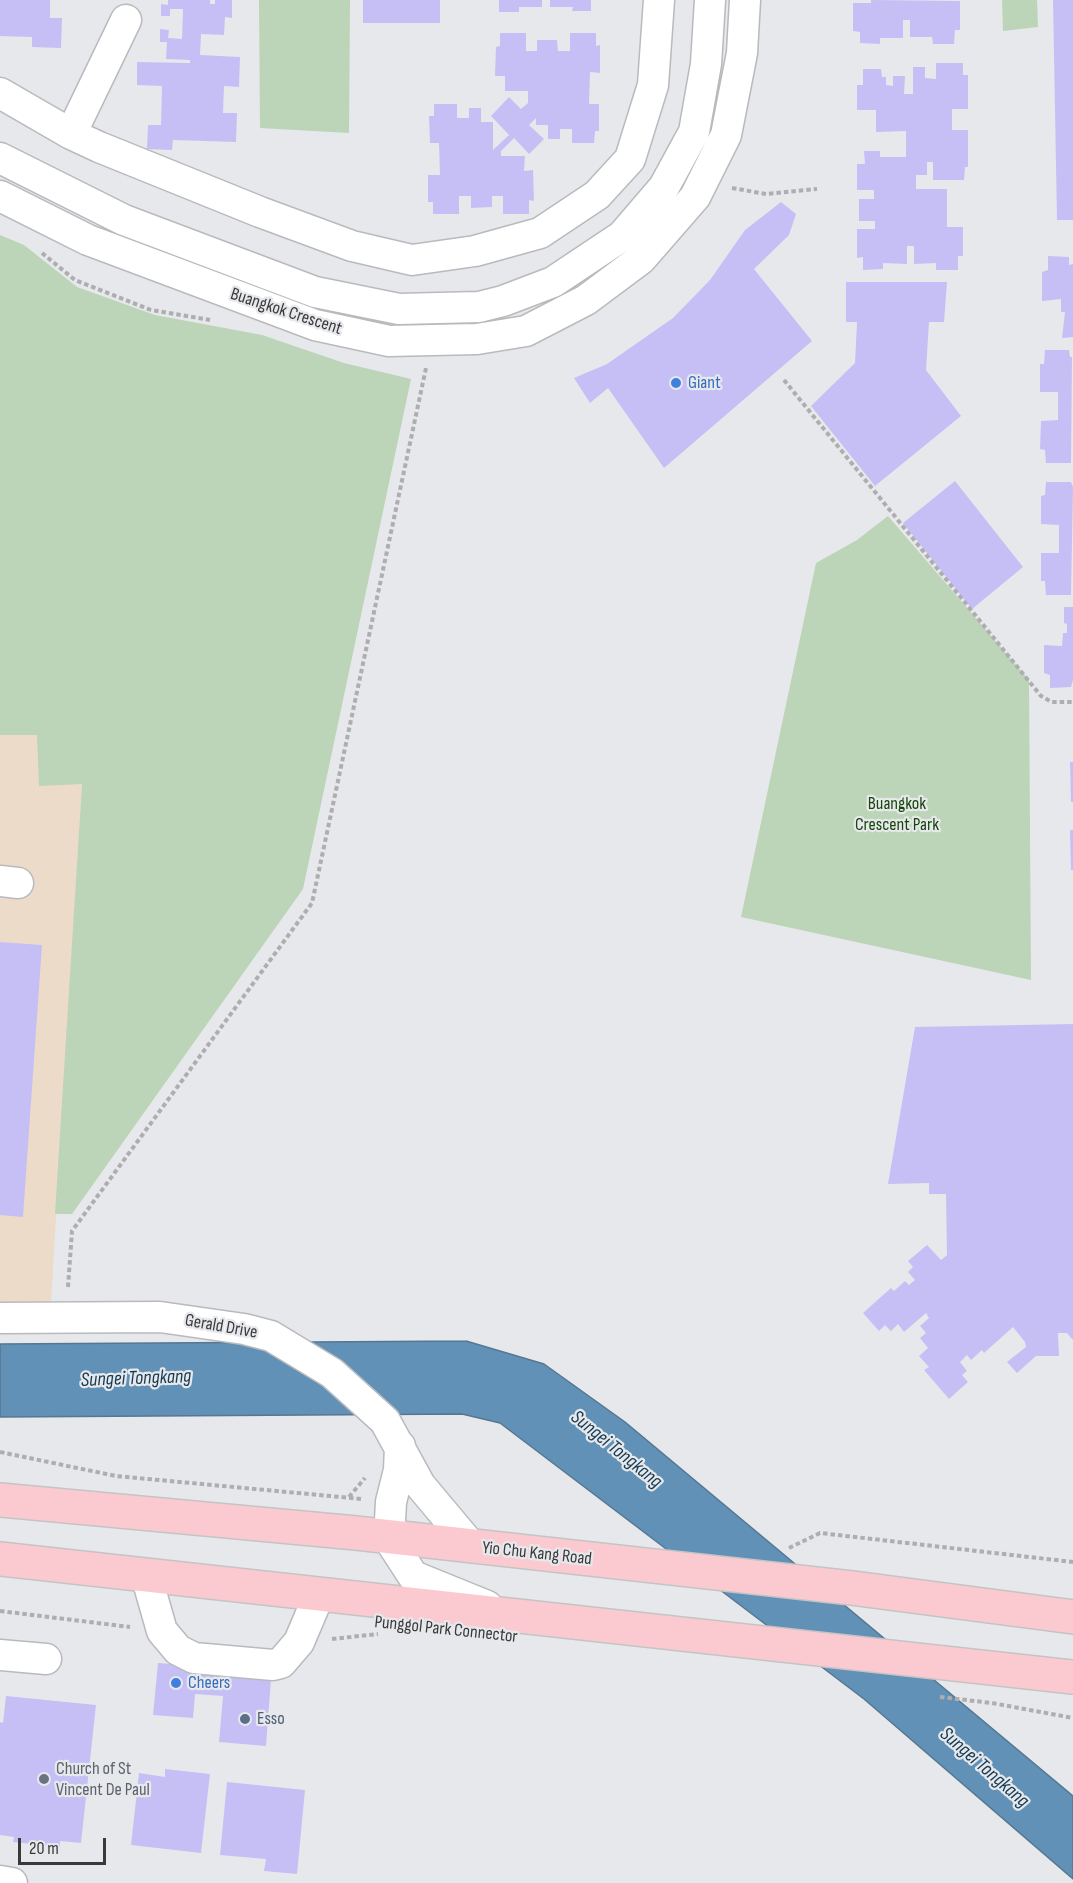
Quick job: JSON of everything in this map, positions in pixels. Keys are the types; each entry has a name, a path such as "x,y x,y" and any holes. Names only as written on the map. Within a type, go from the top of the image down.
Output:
{"main road":[{"name":"Yio Chu Kang Road","path":"0,1500 690,1570 852,1588 1073,1617"},
{"path":"0,1559 780,1647 1073,1677"}],"street":[{"path":"0,93 71,134 260,212 352,246 412,260 475,251 540,233 597,195 630,159 653,85 659,0"},
{"name":"Buangkok Crescent","path":"0,158 124,220 315,292 399,309 434,309 495,303 553,282 622,236 664,187 694,132 706,64 710,0"},
{"name":"Buangkok Crescent","path":"0,196 88,240 315,325 389,341 477,339 526,331 586,300 641,259 695,197 726,135 742,53 745,0"},
{"path":"71,134 126,20"},
{"name":"Gerald Drive","path":"0,1318 160,1317 244,1329 271,1336 332,1373 393,1433 420,1485 472,1547"},
{"path":"393,1433 399,1470 391,1502 389,1539 413,1576 515,1617"},
{"path":"146,1575 162,1631 178,1650 194,1658 261,1664 281,1663 299,1642 319,1595"},
{"path":"0,1655 46,1659"},
{"path":"0,1881 12,1883"}],"path":[{"path":"746,192 766,194 818,189"},
{"path":"65,1318 72,1231 312,903 427,365"},
{"path":"784,380 1041,696 1052,702 1073,702"},
{"path":"0,1452 116,1476"},
{"path":"349,1497 369,1473"},
{"path":"787,1549 820,1533 1073,1562"},
{"path":"0,1611 162,1631"},
{"name":"Punggol Park Connector","path":"299,1642 380,1634"},
{"path":"992,1703 1073,1718"}],"shaded area":[{"path":"0,735 37,735 82,784 51,1302 0,1303"}],"green space":[{"path":"259,0 350,0 349,133 260,128"},
{"path":"1002,0 1037,0 1038,27 1003,31"},
{"path":"0,235 24,245 77,287 155,315 262,335 344,363 411,379 303,889 72,1214 55,1214 82,784 39,786 37,735 0,735"},
{"name":"Buangkok Crescent Park","path":"888,516 1029,680 1031,980 741,917 816,563 857,540"}],"water":[{"name":"Sungei Tongkang","path":"466,1341 544,1364 625,1422 1073,1796 1073,1879 864,1699 500,1423 462,1414 0,1417 0,1344"}],"building":[{"path":"0,0 50,0 50,18 62,18 61,48 32,47 32,37 0,36"},
{"path":"168,0 210,0 210,4 215,4 215,0 232,0 232,18 225,17 224,35 201,34 200,55 240,57 239,87 224,86 223,113 237,113 236,142 173,140 172,150 147,149 148,125 161,125 162,86 137,85 137,62 190,63 190,60 166,59 167,42 160,42 160,29 169,30 168,38 182,39 183,9 170,9 170,16 161,16 161,4 168,5"},
{"path":"363,0 440,0 440,23 363,23"},
{"path":"499,0 542,0 542,7 519,7 519,12 499,12"},
{"path":"550,0 591,0 591,11 572,11 573,7 550,7"},
{"path":"871,0 960,1 960,30 955,30 954,44 933,44 932,37 910,37 910,20 903,20 903,38 880,38 880,44 860,43 860,32 853,31 853,3 871,3"},
{"path":"1053,0 1073,0 1073,220 1057,220"},
{"path":"500,33 526,33 526,51 537,51 537,40 557,40 558,51 570,51 570,33 596,33 596,46 600,45 600,73 590,72 589,104 599,104 599,131 595,131 594,143 572,143 572,129 560,129 560,139 548,139 548,125 536,125 536,118 529,125 544,139 529,154 514,138 501,151 501,156 525,156 524,171 533,170 534,201 529,200 529,214 503,214 503,196 492,196 492,207 471,208 471,196 459,196 459,214 433,214 433,202 428,202 428,175 440,175 439,143 430,143 429,116 434,116 434,104 457,104 457,118 469,118 469,108 481,108 481,122 493,122 493,150 509,135 491,116 509,97 521,109 528,103 528,91 505,91 505,76 495,76 496,47 500,46"},
{"path":"936,63 963,63 963,75 968,75 968,109 952,109 952,130 968,130 968,167 965,167 964,180 933,180 933,162 927,162 927,175 916,175 916,189 947,189 947,227 963,227 963,256 958,256 958,270 936,270 936,263 914,264 914,246 907,246 907,264 883,263 883,269 863,270 863,257 857,258 857,229 875,229 875,221 859,221 859,199 874,199 874,190 857,190 857,164 865,164 864,151 880,151 880,157 906,157 906,131 876,132 876,110 857,110 857,85 863,85 863,69 881,69 882,77 886,77 886,85 893,86 893,76 905,76 904,94 913,94 913,67 925,67 925,78 936,79"},
{"path":"781,202 796,214 789,235 754,269 812,341 664,468 608,388 590,403 574,378 607,364 673,318 710,280 745,230"},
{"path":"1048,256 1069,257 1069,265 1073,264 1073,337 1062,338 1065,312 1061,312 1061,299 1042,301 1042,272 1048,270"},
{"path":"846,282 947,282 944,322 929,322 926,370 961,416 875,486 811,406 855,363 857,322 846,322"},
{"path":"1045,350 1069,350 1070,357 1072,357 1071,463 1046,463 1045,450 1040,449 1041,421 1058,420 1058,392 1040,392 1040,364 1044,364"},
{"path":"955,481 1023,567 972,609 903,523"},
{"path":"1046,482 1071,482 1073,487 1071,595 1046,595 1045,581 1041,581 1041,553 1059,553 1059,525 1041,524 1041,496 1045,495"},
{"path":"1064,607 1073,607 1073,680 1071,687 1050,688 1050,675 1044,673 1044,645 1062,646 1063,633 1067,633 1067,624 1064,623"},
{"path":"1070,762 1073,762 1073,802 1071,802"},
{"path":"1070,830 1073,830 1073,870 1071,870"},
{"path":"0,942 42,945 23,1217 0,1215"},
{"path":"1073,1024 1073,1340 1067,1333 1058,1333 1059,1356 1036,1356 1017,1373 1007,1362 1026,1347 1025,1342 1013,1327 984,1353 982,1350 971,1360 967,1355 960,1362 967,1371 962,1375 968,1382 949,1399 924,1370 929,1367 919,1356 928,1348 920,1338 926,1333 920,1326 929,1318 926,1313 904,1332 898,1324 891,1331 885,1325 879,1331 863,1313 891,1288 894,1291 905,1281 909,1285 915,1280 908,1272 913,1267 908,1261 927,1245 941,1260 947,1255 946,1194 929,1194 929,1183 888,1184 915,1027"},
{"name":"Esso","path":"158,1663 198,1666 272,1666 266,1746 219,1742 223,1696 195,1694 193,1718 153,1715"},
{"name":"Church of St Vincent De Paul","path":"6,1696 96,1705 81,1843 60,1841 60,1847 13,1842 14,1837 0,1835 0,1722 3,1723"},
{"path":"165,1769 210,1774 201,1853 131,1845 139,1773 165,1777"},
{"path":"227,1782 305,1790 297,1874 264,1871 266,1859 220,1855"}],"place":[{"name":"Giant","path":"676,383"},
{"name":"Cheers","path":"176,1683"},
{"name":"Esso","path":"245,1719"},
{"name":"Church of St Vincent De Paul","path":"44,1779"}]}
